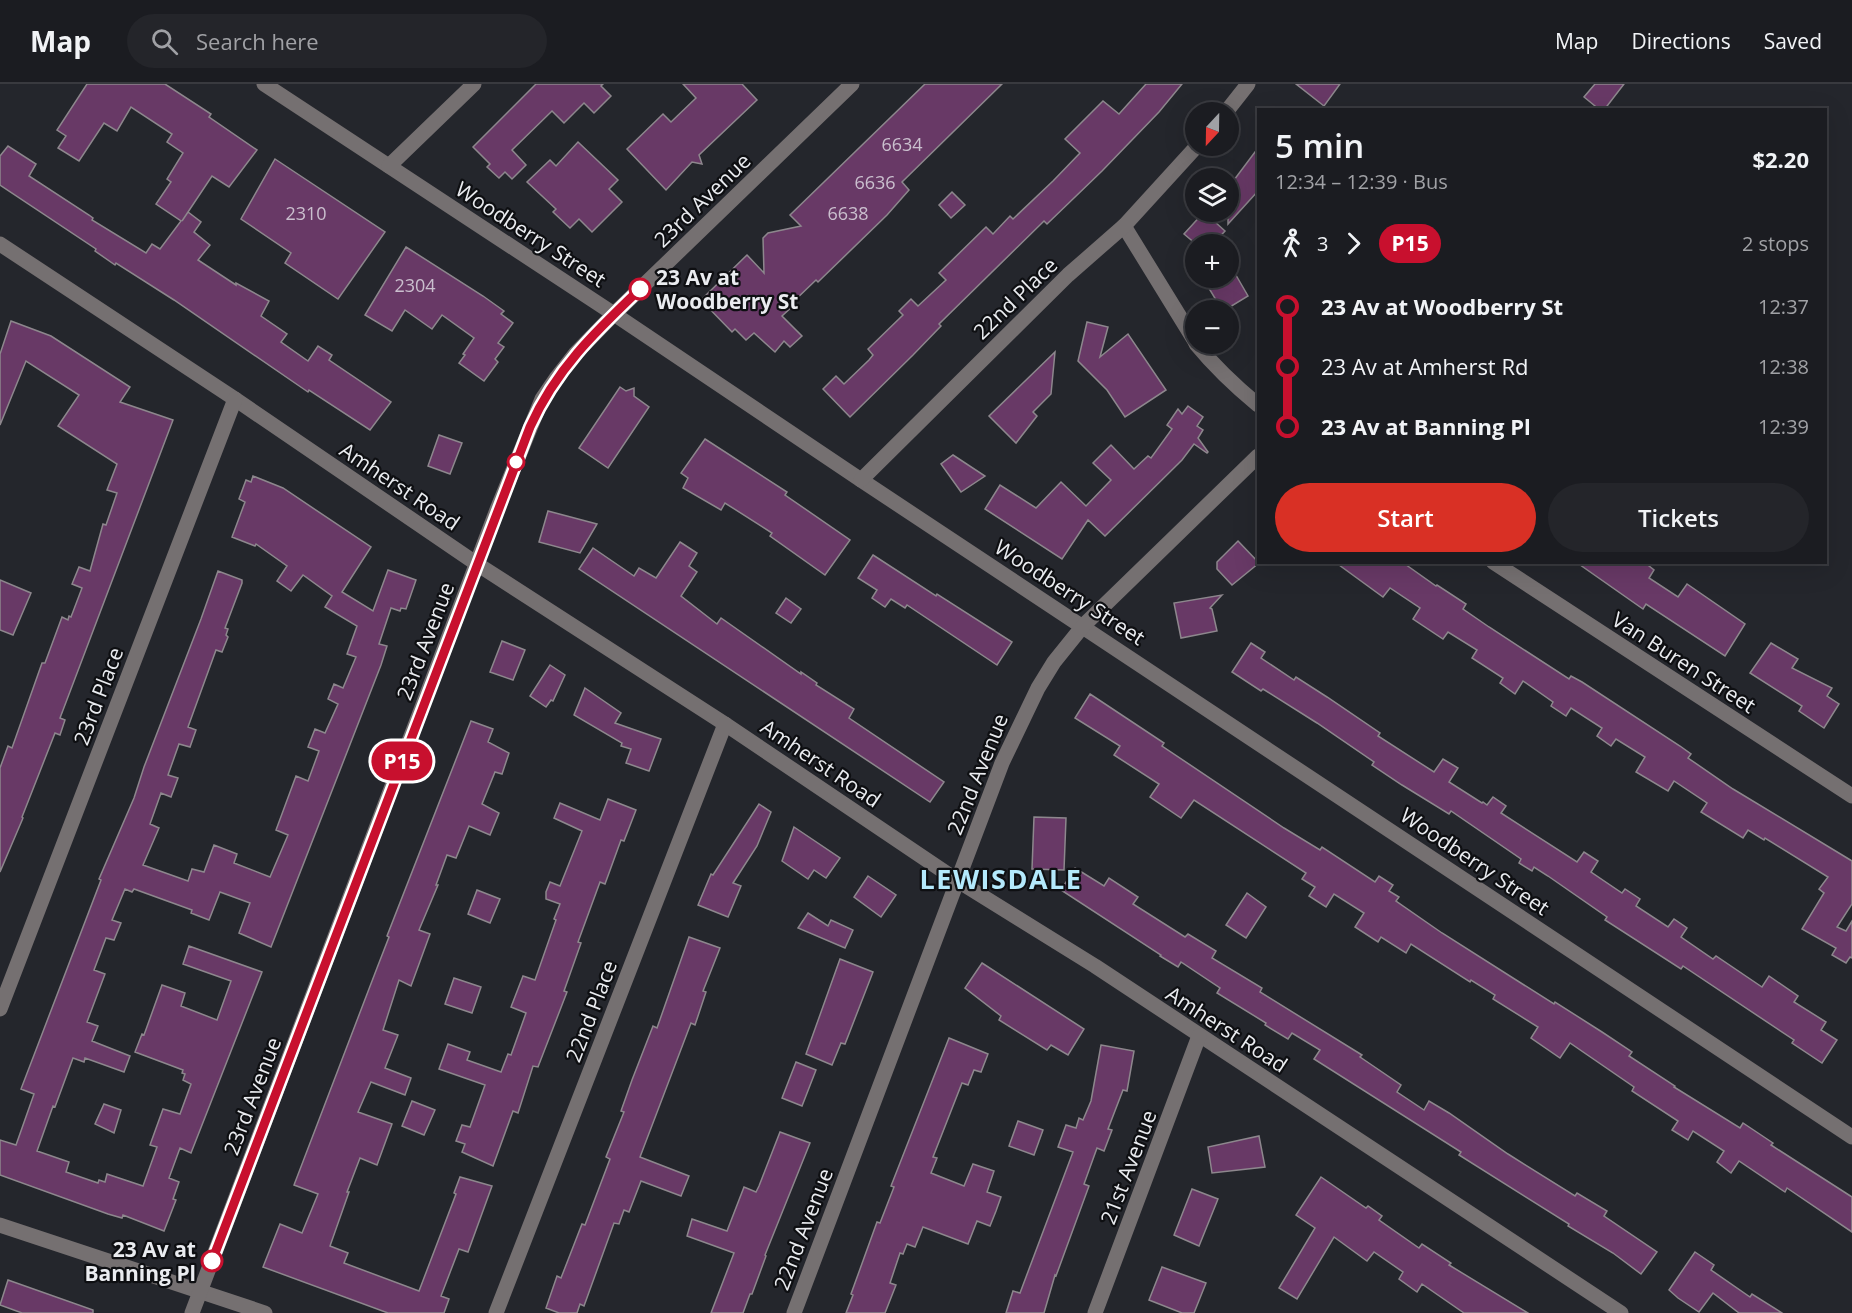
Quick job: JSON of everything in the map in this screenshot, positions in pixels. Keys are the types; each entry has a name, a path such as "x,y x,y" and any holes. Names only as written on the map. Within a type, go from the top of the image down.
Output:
{"street":[{"name":"Woodberry Street","path":"264,84 1852,1137"},
{"path":"389,166 474,84"},
{"name":"23rd Avenue","path":"192,1313 542,399 575,354 614,314 852,84"},
{"path":"1234,102 1248,84"},
{"name":"22nd Place","path":"861,480 1068,274 1124,226 1188,156"},
{"path":"1124,226 1185,325"},
{"name":"Amherst Road","path":"0,244 235,399 477,564 725,724 958,880 1035,928 1620,1313"},
{"path":"1205,354 1232,384 1257,404"},
{"name":"23rd Place","path":"0,1009 235,399"},
{"name":"22nd Avenue","path":"794,1313 1002,763 1024,715 1054,662 1083,626 1257,457"},
{"name":"Van Buren Street","path":"1496,564 1852,796"},
{"name":"22nd Place","path":"496,1313 725,724"},
{"name":"21st Avenue","path":"1095,1313 1199,1036"},
{"path":"0,1225 265,1313"}],"building":[{"path":"87,84 165,84 211,114 209,117 257,150 229,187 212,176 188,212 201,222 194,232 210,245 198,260 236,285 236,283 269,301 261,316 287,334 281,342 308,361 318,346 332,355 329,360 391,402 370,430 309,390 308,392 174,300 116,263 115,265 95,251 96,249 0,185 0,156 8,146 36,164 29,176 89,215 93,218 92,220 146,253 152,244 160,249 181,221 156,204 171,182 167,179 183,153 167,142 172,134 131,107 117,131 104,123 79,161 58,148 66,136 57,130"},
{"path":"536,84 603,84 601,86 611,96 594,113 584,103 564,123 552,111 512,150 526,165 512,179 505,172 499,178 487,167 490,164 473,147"},
{"path":"683,84 742,84 757,100 699,155 702,164 692,162 666,190 627,149 663,114 671,122 696,98"},
{"path":"925,84 1002,84 902,182 909,190 887,215 818,282 816,280 792,303 794,305 782,316 802,336 790,347 784,341 775,352 754,333 746,340 735,329 732,332 701,300 747,255 764,273 763,238 768,233 801,226 790,215"},
{"path":"1146,84 1182,84 1159,112 1102,171 1047,224 1044,221 939,324 941,326 850,417 823,389 836,376 844,384 869,360 873,355 868,349 903,315 899,311 911,299 918,306 946,280 939,273 986,227 993,234 1010,216 1013,219 1053,181 1080,153 1065,139 1103,101 1119,114"},
{"path":"1296,84 1340,84 1324,106"},
{"path":"1595,84 1624,84 1606,108 1598,108 1584,97"},
{"path":"578,142 618,180 609,189 622,202 592,232 579,219 570,228 553,212 556,209 527,182 550,160 556,166"},
{"path":"1257,149 1257,192 1239,212 1239,173"},
{"path":"275,159 385,232 338,299 285,263 291,253 241,219"},
{"path":"952,192 965,205 951,218 939,205"},
{"path":"1195,222 1215,222 1225,231 1222,234 1184,234"},
{"path":"406,247 483,296 504,311 501,314 513,323 498,343 504,347 495,359 498,362 484,381 459,363 474,338 442,315 432,329 405,310 392,331 365,315"},
{"path":"1239,280 1248,296 1239,301 1216,300 1209,288 1239,288"},
{"path":"11,321 51,336 130,387 120,402 173,420 60,718 65,720 60,735 55,733 0,872 0,768 8,746 12,748 42,663 45,663 62,617 68,620 69,616 71,617 82,588 72,584 79,567 90,571 103,524 106,525 117,493 107,490 117,464 58,426 79,395 26,361 0,425 0,354"},
{"path":"1087,322 1108,327 1100,357 1128,334 1166,390 1125,417 1107,390 1078,361"},
{"path":"1055,352 1051,394 1033,412 1037,416 1016,443 989,416"},
{"path":"620,387 626,391 634,388 634,396 649,407 608,468 579,448"},
{"path":"1188,406 1203,417 1197,426 1203,430 1198,438 1208,452 1194,444 1182,460 1105,536 1088,520 1062,559 985,509 1000,485 1036,508 1061,482 1086,506 1111,480 1093,463 1111,445 1134,469 1148,456 1151,458 1172,429 1167,425 1178,409 1182,414"},
{"path":"439,435 462,443 450,474 428,466"},
{"path":"705,439 787,492 785,495 850,540 825,575 770,536 772,533 725,503 721,510 683,488 688,478 681,473"},
{"path":"953,455 985,476 961,492 941,464"},
{"path":"253,476 283,488 371,547 342,592 373,611 388,570 416,580 406,609 401,608 400,611 391,608 379,644 387,646 381,665 271,947 239,933 250,903 220,892 209,920 191,913 192,910 134,889 132,892 125,889 112,920 121,923 114,940 106,938 94,970 105,974 87,1022 98,1026 92,1041 130,1056 124,1072 85,1058 84,1062 73,1058 37,1151 69,1162 66,1172 98,1183 99,1180 105,1182 107,1174 143,1186 157,1147 150,1145 163,1109 180,1114 191,1084 183,1080 185,1074 182,1073 183,1070 135,1052 142,1034 144,1035 162,985 185,993 181,1006 217,1020 231,981 183,964 189,946 262,972 191,1153 180,1148 169,1178 179,1182 173,1199 176,1200 164,1231 123,1215 122,1218 108,1214 0,1175 0,1140 16,1145 34,1094 21,1089 101,880 99,879 134,798 218,571 242,580 242,583 225,628 228,629 226,635 228,637 222,652 216,650 188,727 196,730 190,747 179,744 168,775 178,778 171,797 161,793 150,824 159,828 143,865 188,881 192,869 204,872 214,845 237,854 234,863 270,877 288,835 276,830 296,776 308,781 319,751 308,747 315,729 325,733 338,704 328,699 334,684 343,688 356,657 347,654 357,626 325,607 332,596 303,575 291,591 277,581 287,566 256,544 255,546 232,537 245,502 239,499 246,480 251,482"},
{"path":"548,511 597,524 580,553 539,542"},
{"path":"1238,541 1258,564 1232,585 1217,569 1217,562"},
{"path":"680,542 697,553 689,566 697,572 681,596 717,624 721,618 854,709 849,718 944,782 930,802 579,569 593,548 634,576 639,568 656,578"},
{"path":"873,555 1012,642 997,665 907,605 905,608 891,599 885,607 872,598 877,590 858,578"},
{"path":"1338,564 1405,564 1466,604 1463,609 1489,627 1569,679 1571,676 1582,682 1680,746 1691,754 1688,758 1733,789 1852,861 1852,904 1837,927 1846,931 1852,921 1852,958 1850,957 1846,963 1832,955 1836,948 1802,929 1824,893 1819,889 1828,877 1765,838 1764,840 1748,830 1743,838 1701,812 1707,803 1674,781 1668,791 1636,772 1645,757 1616,739 1611,746 1597,736 1602,728 1571,708 1566,716 1551,706 1553,702 1523,681 1515,694 1500,683 1503,678 1472,658 1477,650 1448,632 1443,639 1413,619 1420,608 1390,588 1383,597"},
{"path":"1579,564 1646,564 1654,570 1649,578 1678,597 1687,584 1745,624 1725,656 1646,604 1643,609"},
{"path":"0,580 31,593 13,635 0,630"},
{"path":"1222,595 1210,608 1217,631 1181,638 1174,603"},
{"path":"786,598 801,609 791,623 776,613"},
{"path":"502,641 525,650 513,680 490,672"},
{"path":"1251,643 1265,652 1261,658 1294,680 1296,677 1327,697 1380,733 1378,736 1434,772 1443,759 1458,768 1449,782 1482,803 1487,805 1493,797 1506,806 1501,813 1577,862 1584,852 1598,861 1591,872 1622,893 1625,889 1640,899 1636,906 1668,927 1674,919 1687,928 1681,937 1713,959 1716,956 1762,987 1769,976 1798,996 1794,1002 1826,1022 1821,1030 1837,1040 1822,1063 1792,1043 1794,1040 1683,966 1681,969 1605,920 1607,917 1548,876 1534,867 1532,871 1519,863 1521,859 1451,811 1449,814 1402,785 1372,765 1374,762 1317,723 1232,672"},
{"path":"1771,643 1798,659 1792,668 1832,688 1827,696 1839,704 1824,728 1799,711 1802,706 1750,673"},
{"path":"550,665 565,675 553,701 551,700 546,707 530,696"},
{"path":"585,688 621,713 615,723 661,739 649,771 626,763 631,749 621,746 622,743 574,715"},
{"path":"1090,694 1164,743 1162,746 1284,828 1320,850 1322,847 1375,882 1379,876 1393,885 1389,891 1399,897 1396,901 1442,933 1602,1032 1632,1052 1629,1056 1674,1087 1740,1128 1743,1123 1773,1143 1771,1145 1852,1197 1852,1232 1787,1188 1785,1192 1739,1161 1731,1173 1717,1162 1724,1151 1693,1131 1688,1140 1672,1130 1678,1121 1632,1091 1634,1087 1570,1043 1560,1058 1531,1038 1538,1027 1493,999 1495,995 1471,980 1470,982 1411,944 1406,953 1381,937 1378,942 1355,927 1364,913 1334,894 1326,907 1309,896 1315,887 1302,879 1306,873 1194,800 1181,818 1150,797 1159,784 1114,755 1120,746 1075,718"},
{"path":"471,721 493,729 488,742 509,753 502,774 495,772 482,804 499,813 490,835 469,826 456,858 447,855 436,885 438,885 419,930 430,934 411,986 399,980 383,1030 398,1035 385,1068 411,1078 405,1095 371,1082 358,1112 392,1124 377,1165 360,1158 330,1246 348,1253 344,1263 419,1291 456,1194 454,1193 460,1177 492,1186 468,1252 459,1249 441,1296 449,1299 444,1313 388,1313 263,1267 280,1224 302,1233 318,1194 294,1185 389,937 387,936"},
{"path":"608,799 636,810 624,841 621,840 605,884 600,882 578,942 581,943 564,991 567,992 538,1067 533,1066 518,1113 513,1111 493,1166 462,1152 465,1144 456,1141 462,1125 470,1127 485,1085 439,1069 448,1044 470,1052 467,1060 501,1072 508,1054 511,1055 526,1013 511,1007 523,976 535,980 560,904 546,899 546,892 550,882 560,886 582,831 554,818 560,803 600,820"},
{"path":"759,804 771,812 757,846 733,883 741,886 728,917 698,905 711,874 713,875"},
{"path":"1034,817 1066,818 1064,870 1032,869"},
{"path":"794,827 840,858 826,878 814,870 808,879 782,861"},
{"path":"1075,868 1104,886 1109,878 1138,897 1133,904 1185,937 1188,934 1216,951 1212,958 1262,988 1260,992 1362,1055 1360,1057 1401,1085 1397,1092 1424,1110 1429,1101 1449,1113 1575,1196 1577,1193 1607,1211 1604,1216 1657,1252 1641,1274 1613,1253 1568,1226 1569,1224 1459,1155 1461,1152 1314,1059 1320,1050 1292,1033 1288,1039 1265,1025 1266,1023 1217,993 1220,988 1181,962 1178,967 1061,890"},
{"path":"868,876 896,895 881,917 854,897"},
{"path":"477,890 500,899 490,923 468,914"},
{"path":"1247,893 1266,907 1246,938 1226,925"},
{"path":"808,913 828,926 831,920 853,930 845,948 798,928"},
{"path":"689,937 720,948 703,991 706,992 695,1025 691,1023 640,1157 689,1176 681,1196 641,1181 629,1212 624,1210 619,1224 614,1223 584,1306 580,1304 577,1313 559,1313 546,1308 557,1276 561,1278 582,1224 585,1225 610,1159 606,1157 624,1112 621,1111 632,1080 653,1026 657,1028"},
{"path":"840,959 873,972 845,1044 841,1043 832,1065 806,1054"},
{"path":"982,963 1084,1029 1068,1055 1051,1045 1047,1050 999,1020 1001,1016 965,988"},
{"path":"454,978 481,987 472,1013 445,1004"},
{"path":"949,1038 988,1054 981,1072 974,1070 968,1085 962,1083 933,1157 937,1158 931,1173 964,1186 973,1164 994,1171 987,1192 1001,1197 996,1211 990,1226 977,1221 968,1244 923,1227 915,1247 907,1244 903,1254 900,1253 890,1283 896,1285 885,1313 846,1313 877,1222 880,1223 894,1187 891,1186"},
{"path":"1101,1045 1134,1051 1127,1091 1123,1090 1108,1129 1112,1130 1104,1151 1097,1148 1084,1184 1089,1186 1055,1275 1044,1313 1006,1313 1013,1291 1020,1293 1073,1152 1058,1147 1066,1125 1076,1128 1079,1118 1083,1120 1091,1101"},
{"path":"796,1062 816,1070 802,1106 782,1098"},
{"path":"412,1101 435,1110 424,1135 402,1126"},
{"path":"104,1104 121,1110 114,1133 95,1124"},
{"path":"1018,1121 1043,1130 1034,1155 1009,1146"},
{"path":"780,1132 810,1143 743,1313 711,1313 734,1253 687,1236 692,1219 727,1231 744,1187 756,1192"},
{"path":"1259,1136 1265,1167 1212,1173 1208,1147"},
{"path":"1321,1177 1366,1208 1368,1206 1382,1216 1379,1220 1419,1248 1422,1244 1451,1263 1449,1265 1528,1313 1464,1313 1422,1284 1417,1292 1399,1279 1403,1272 1374,1252 1367,1261 1334,1237 1297,1299 1279,1288 1315,1228 1296,1215"},
{"path":"1192,1189 1218,1199 1199,1246 1174,1235"},
{"path":"1695,1252 1714,1265 1711,1270 1750,1297 1752,1294 1782,1313 1739,1313 1713,1293 1699,1312 1678,1298 1669,1290"},
{"path":"1162,1267 1206,1283 1194,1313 1182,1313 1149,1300"},
{"path":"8,1280 93,1310 93,1313 22,1313 0,1305"}],"bus line":[{"name":"P15","path":"212,1261 498,507 542,399 575,354 640,289"}],"place":[{"name":"23 Av at Woodberry St","path":"640,289"},
{"name":"23 Av at Banning Pl","path":"212,1261"}],"district":[{"name":"LEWISDALE","path":"1001,878"}]}
